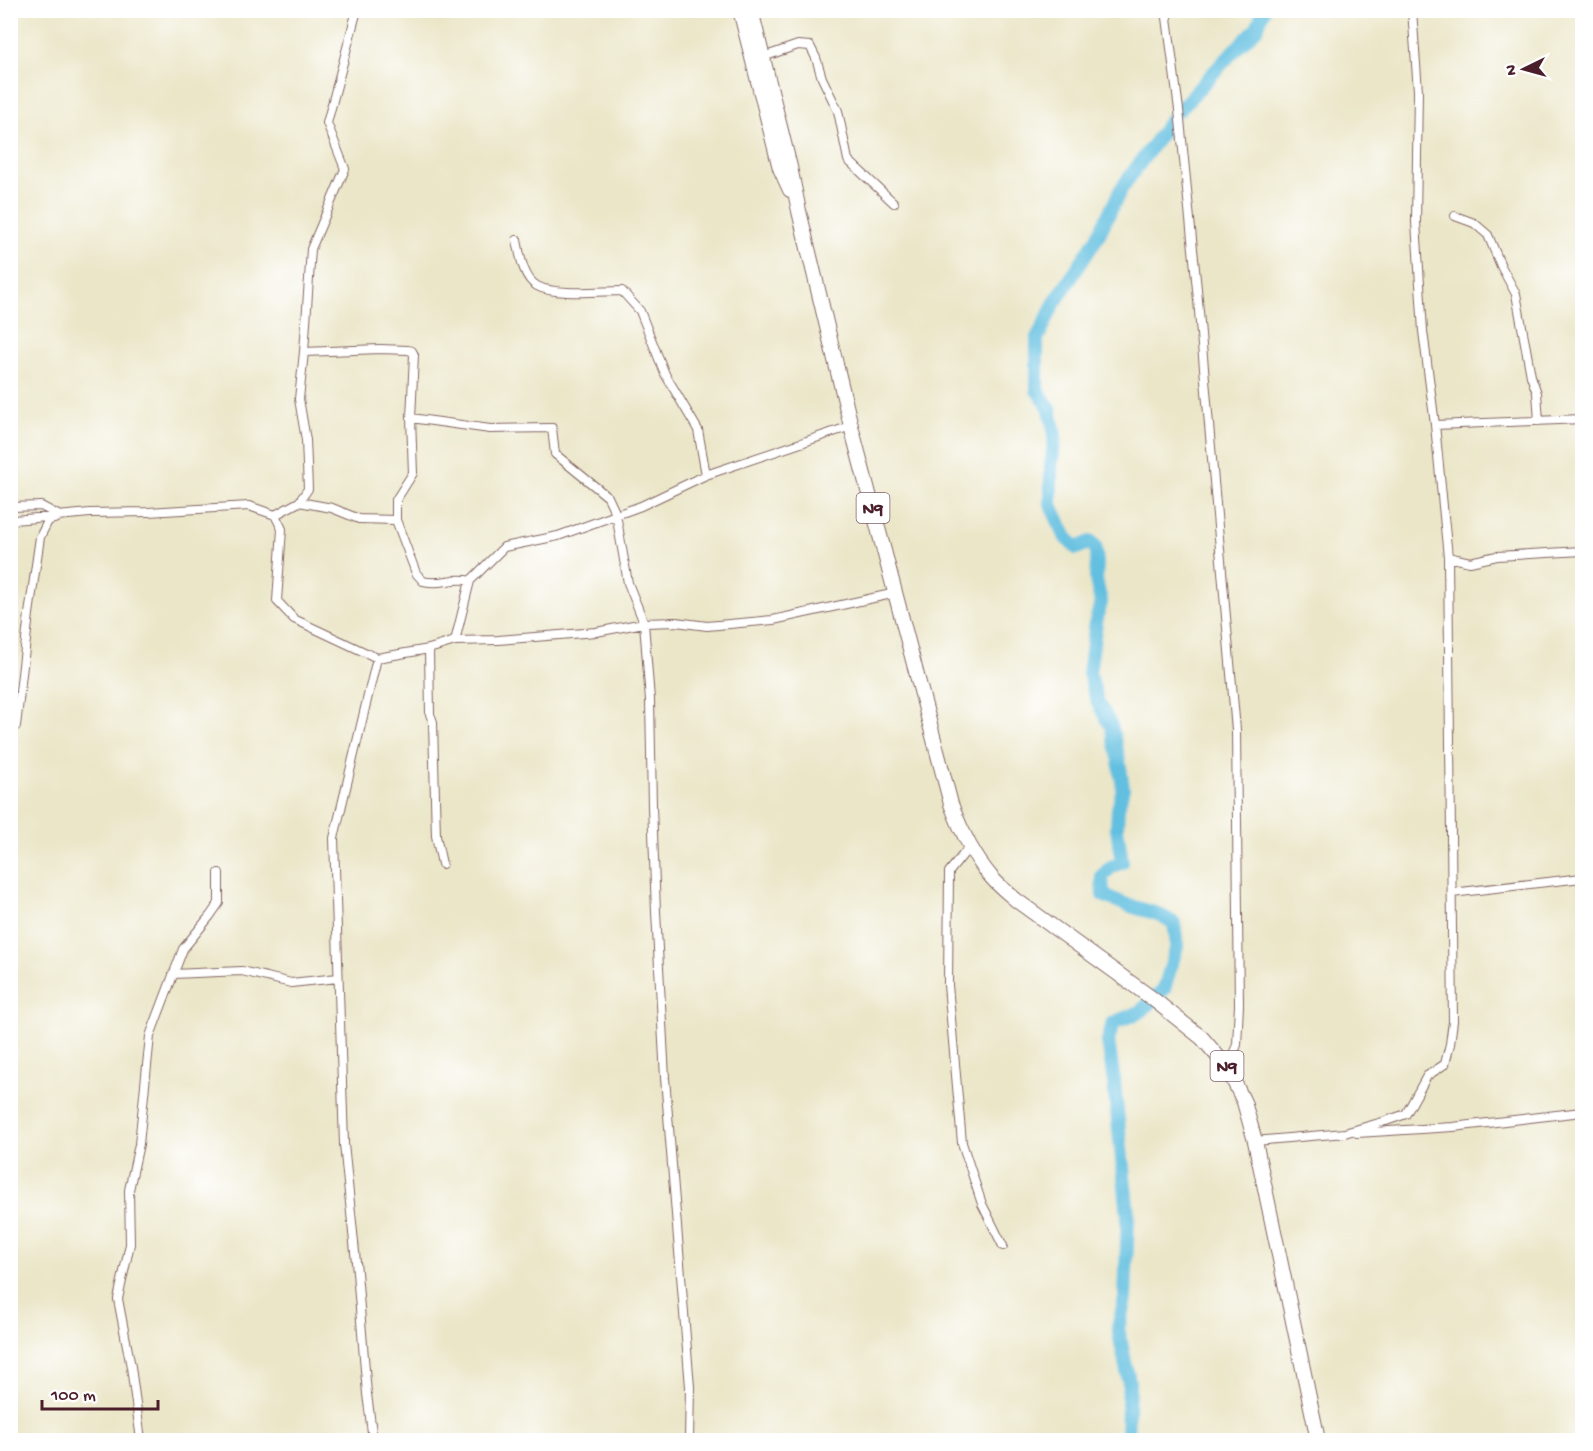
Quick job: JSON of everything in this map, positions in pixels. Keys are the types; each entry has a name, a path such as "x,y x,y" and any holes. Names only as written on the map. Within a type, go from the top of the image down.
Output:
{"highway":[{"name":"N9","path":"740,10 780,168 799,211"},
{"name":"N9","path":"751,10 851,426 951,804 963,835 992,878 1016,900 1176,1017 1202,1038 1227,1067 1244,1102 1255,1141 1318,1440"}],"street":[{"path":"275,515 299,502 308,489 306,440 299,399 311,249 345,169 327,123 357,10"},
{"path":"1166,10 1197,289 1236,730 1239,1005 1237,1045 1227,1067"},
{"path":"1341,1134 1406,1114 1427,1076 1445,1064 1453,1021 1448,557 1423,331 1416,222 1418,90 1412,10"},
{"path":"763,57 798,45 810,46 838,111 848,160 894,203"},
{"path":"1455,216 1474,223 1488,235 1516,294 1531,376 1537,393 1539,421"},
{"path":"518,240 527,275 536,286 553,292 622,291 640,311 665,374 698,430 706,475"},
{"path":"304,352 380,349 412,351 414,355 411,418 413,473 396,500 396,520 416,573 423,581 429,583 462,579 470,581"},
{"path":"411,418 490,429 552,428 555,454 608,497 616,514 628,583 644,623 650,700 656,912 665,1078 690,1388 689,1440"},
{"path":"1435,425 1582,419"},
{"path":"455,641 470,581 504,548 558,536 641,506 706,475 851,426"},
{"path":"299,502 332,508 360,519 396,520"},
{"path":"10,507 41,506 62,515"},
{"path":"10,522 62,515 249,506 275,515 282,529 277,601 294,619 377,658 429,649 455,641 596,632 644,623 676,622 707,626 773,620 896,593"},
{"path":"16,726 40,537 48,521 62,515"},
{"path":"1448,557 1470,562 1497,556 1582,551"},
{"path":"429,649 436,836 442,864"},
{"path":"373,1440 344,1144 334,838 377,658"},
{"path":"969,846 949,872 949,994 962,1143 982,1204 1003,1246"},
{"path":"141,1440 131,1367 118,1299 130,1244 129,1190 139,1144 150,1036 183,949 219,903 219,873"},
{"path":"1452,893 1582,878"},
{"path":"173,974 242,971 291,983 338,978"},
{"path":"1255,1141 1453,1127 1582,1112"},
{"path":"193,1440 209,1440"}],"waterway":[{"path":"1179,110 1257,28 1264,10"},
{"path":"1127,1440 1129,1381 1118,1328 1125,1299 1128,1215 1108,1041 1113,1023 1140,1012 1164,989 1177,946 1174,923 1158,914 1103,895 1102,876 1111,867 1122,862 1117,828 1118,809 1123,788 1111,726 1098,703 1089,673 1101,602 1096,580 1097,562 1095,546 1090,542 1077,548 1066,538 1051,505 1051,466 1055,436 1050,409 1037,390 1037,339 1054,304 1097,238 1121,189 1171,120"}]}
